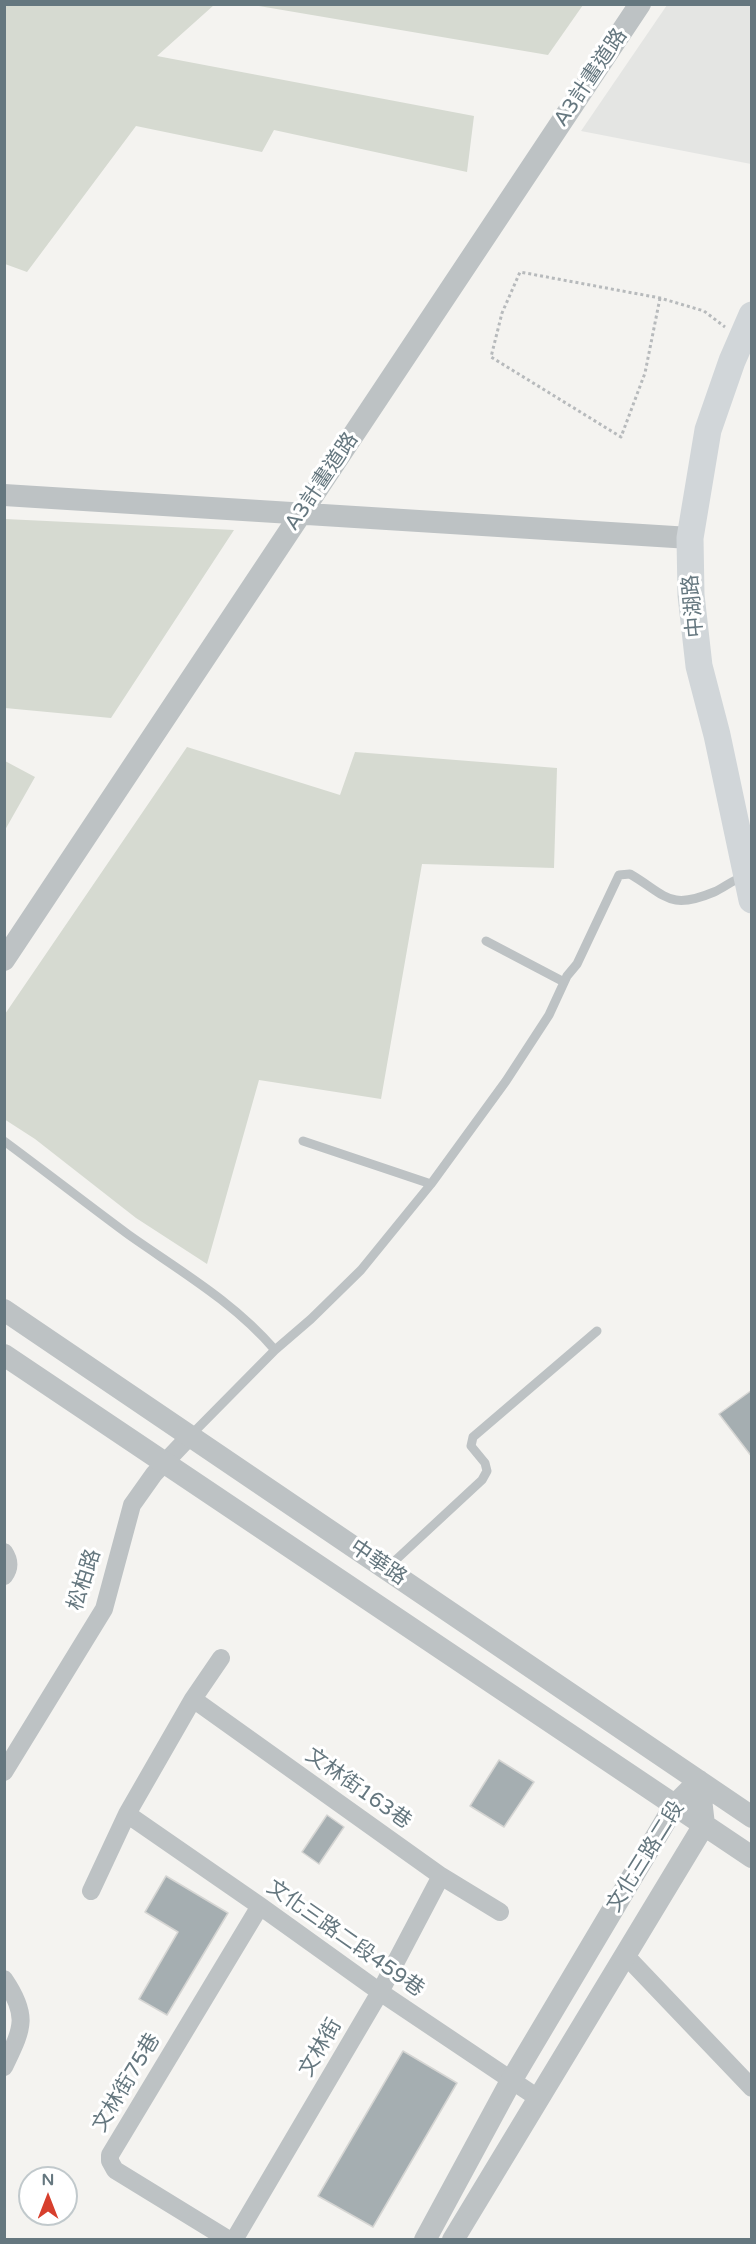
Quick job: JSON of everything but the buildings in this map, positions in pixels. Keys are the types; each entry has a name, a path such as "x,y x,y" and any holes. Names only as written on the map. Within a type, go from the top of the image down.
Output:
{"main road":[{"name":"中湖路","path":"746,327 708,430 690,538 691,595 699,666 717,735 750,884"}],"street":[{"name":"A3計畫道路","path":"4,960 640,4"},
{"path":"4,495 690,538"},
{"name":"中華路","path":"4,1310 752,1817"},
{"name":"中華路","path":"4,1355 752,1857"},
{"name":"松柏路","path":"4,1772 104,1609 132,1505 154,1474 190,1436"},
{"path":"4,1552 8,1558 9,1569 4,1576"},
{"path":"90,1892 127,1814 193,1699 221,1658"},
{"name":"文林街163巷","path":"193,1699 441,1876 500,1911"},
{"name":"文化三路二段","path":"425,2240 511,2081 675,1805 699,1781"},
{"name":"文化三路二段","path":"453,2240 704,1825 699,1781"},
{"name":"文化三路二段459巷","path":"127,1814 380,1992 538,2098"},
{"name":"文林街","path":"234,2240 380,1992 441,1876"},
{"name":"文林街75巷","path":"229,2240 115,2170 110,2161 110,2155 260,1906"},
{"path":"625,1955 752,2088"},
{"path":"4,1979 17,1998 21,2017 19,2035 4,2067"}],"lane":[{"path":"190,1436 275,1350 311,1319 361,1270 431,1184 506,1081 549,1015 564,982 577,964 619,875 630,874 660,895 670,900 680,901 716,891 734,881 750,884"},
{"path":"486,941 564,982"},
{"path":"4,1141 129,1234 226,1302 255,1327 275,1350"},
{"path":"303,1141 431,1184"},
{"path":"386,1569 482,1479 487,1471 485,1463 471,1446 473,1437 597,1331"}],"path":[{"path":"660,297 645,373 621,437 491,357 502,313 520,272 660,297 746,327"}],"shaded area":[{"path":"583,4 548,55 253,5"},
{"path":"4,5 214,5 157,56 474,116 467,172 274,130 262,152 136,126 27,272 5,264"},
{"path":"667,5 751,5 751,164 581,131"},
{"path":"5,519 234,530 111,718 5,708"},
{"path":"187,747 340,795 355,752 557,768 554,868 422,864 381,1099 259,1080 207,1264 136,1218 35,1139 4,1119 5,1014"},
{"path":"5,761 35,777 5,830"}]}
